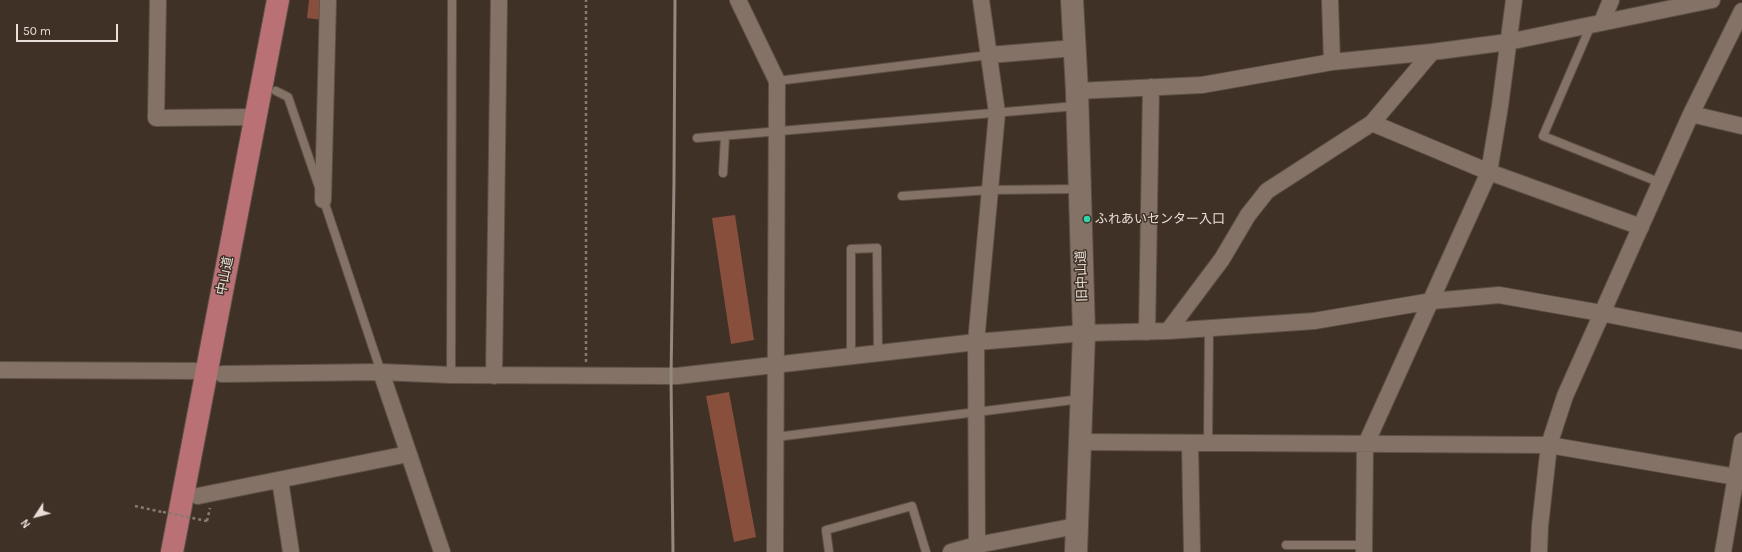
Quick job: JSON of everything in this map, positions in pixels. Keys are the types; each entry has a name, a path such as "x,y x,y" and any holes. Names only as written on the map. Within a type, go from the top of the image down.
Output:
{"highway":[{"name":"中山道","path":"187,552 198,496 214,372 255,117 278,0"},
{"name":"中山道","path":"172,552 214,372 276,91 292,0"}],"main road":[{"name":"旧中山道","path":"1072,0 1077,98 1084,333 1076,552"}],"street":[{"path":"158,0 156,118 255,117"},
{"path":"324,200 328,0"},
{"path":"494,376 499,0"},
{"path":"738,0 777,81 775,552"},
{"path":"977,548 976,342 997,113 981,0"},
{"path":"1330,0 1332,62"},
{"path":"1364,548 1365,446 1432,301 1488,172 1514,0"},
{"path":"1597,24 1611,0"},
{"path":"1077,98 1151,87 1202,85 1332,62 1432,52 1508,42 1712,0"},
{"path":"1539,552 1549,445 1565,396 1691,114 1742,10"},
{"path":"989,55 1074,48"},
{"path":"1168,331 1222,259 1248,216 1267,191 1372,123 1432,52"},
{"path":"1147,332 1151,87"},
{"path":"1691,114 1742,126"},
{"path":"1372,123 1488,172 1641,227"},
{"path":"0,370 381,372 494,376 677,376 976,342 1084,333 1209,329 1314,321 1432,301 1499,295 1602,313 1742,341"},
{"path":"381,372 442,552"},
{"path":"1724,552 1739,477 1742,441"},
{"path":"1081,442 1365,446 1549,445 1739,477"},
{"path":"1190,444 1192,552"},
{"path":"198,496 408,454"},
{"path":"280,480 291,552"},
{"path":"951,552 977,548 1076,526"}],"lane":[{"path":"451,375 452,0"},
{"path":"1597,24 1543,136 1661,183"},
{"path":"777,81 989,55"},
{"path":"276,91 288,97 381,372"},
{"path":"697,138 725,137 997,113 1077,98"},
{"path":"722,174 725,137"},
{"path":"902,196 989,190 1080,189"},
{"path":"851,356 851,249 877,248 878,353"},
{"path":"1208,444 1209,329"},
{"path":"776,438 1082,399"},
{"path":"829,552 826,530 912,506 926,552"},
{"path":"1286,546 1364,548"}],"path":[{"path":"586,0 586,376"},
{"path":"135,506 207,521"}],"building":[{"path":"309,0 325,0 323,20 307,18"},
{"path":"735,215 754,340 731,344 712,218"},
{"path":"729,392 756,537 734,542 706,396"}],"railway":[{"path":"673,552 671,377 675,0"}],"place":[{"name":"ふれあいセンター入口","path":"1087,219"}]}
